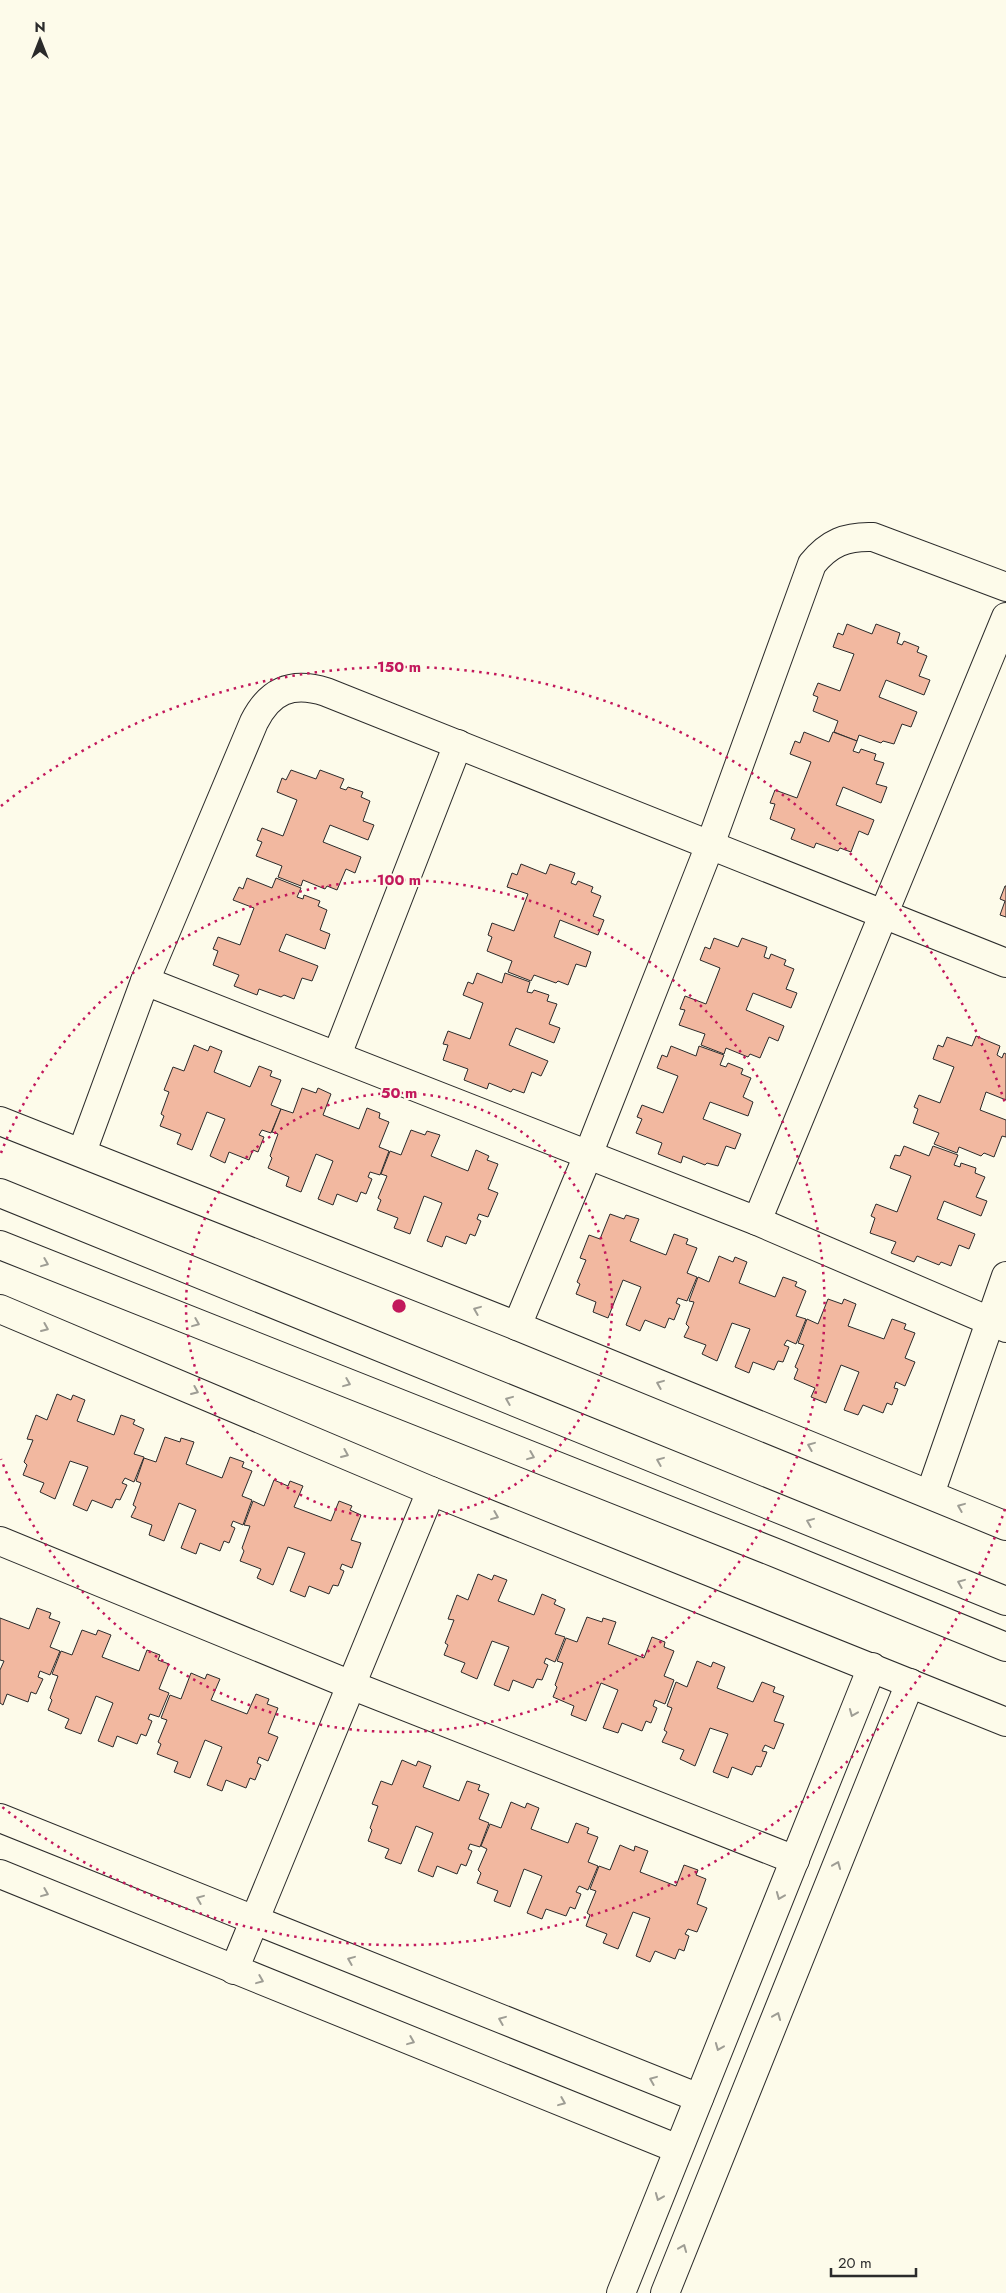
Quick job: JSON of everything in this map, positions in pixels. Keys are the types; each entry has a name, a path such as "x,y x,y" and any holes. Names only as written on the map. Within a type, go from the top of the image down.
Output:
{"street":[{"path":"517,1326 588,1155 710,845 812,564 823,551 838,541 856,536 874,537 1006,587"},
{"path":"757,1221 1006,618"},
{"path":"82,1152 145,981 260,709 270,699 283,691 297,687 311,687 458,744 1006,963"},
{"path":"336,1055 458,744"},
{"path":"145,981 757,1221 998,1324"},
{"path":"0,1121 517,1326 1006,1526"},
{"path":"0,1193 1006,1601"},
{"path":"0,1245 776,1553 1006,1647"},
{"path":"930,1494 998,1324 1006,1276"},
{"path":"0,1309 431,1490 1006,1722"},
{"path":"234,1970 431,1490"},
{"path":"0,1540 351,1685 795,1860"},
{"path":"620,2293 872,1667"},
{"path":"665,2293 910,1683"},
{"path":"0,1818 699,2098"},
{"path":"0,1874 678,2149"}],"building":[{"path":"847,624 872,634 876,624 900,633 897,643 902,645 904,641 919,647 917,652 927,656 919,676 930,680 924,695 886,680 879,697 917,712 911,727 902,724 894,744 883,741 881,743 859,735 857,741 834,732 838,721 813,711 818,697 813,695 818,683 840,691 854,654 833,647 838,633 843,635"},
{"path":"804,732 829,742 833,732 857,741 853,751 859,753 861,749 876,754 874,760 884,763 876,784 887,787 881,803 843,787 836,805 874,820 868,835 859,831 851,852 840,848 838,851 816,843 814,848 791,839 795,829 770,819 775,804 770,803 775,790 797,798 811,762 790,754 795,741 800,743"},
{"path":"291,770 316,779 320,770 344,779 340,788 346,790 348,787 363,792 361,797 370,801 363,821 374,825 368,840 330,825 323,842 361,857 355,873 346,869 337,890 327,886 325,889 303,880 301,886 278,877 282,866 256,856 262,842 257,840 262,828 283,836 297,800 277,792 282,778 286,780"},
{"path":"521,864 546,874 550,864 575,873 571,883 576,885 578,881 593,887 591,892 601,896 593,916 604,920 598,935 560,920 554,937 591,952 586,967 576,964 568,985 534,975 531,981 508,972 512,961 487,951 492,937 488,935 492,923 514,931 528,894 507,887 512,873 517,875"},
{"path":"247,878 272,888 276,878 301,888 297,897 303,899 304,895 320,901 318,906 327,910 320,930 330,934 325,949 286,934 279,951 318,966 312,981 302,978 294,999 284,995 281,997 259,989 257,995 234,986 239,975 213,965 218,951 213,949 218,937 240,945 254,908 233,900 239,887 243,889"},
{"path":"1005,886 1006,917 1000,915 1005,901 1000,899"},
{"path":"714,938 738,947 742,938 767,947 764,957 769,959 771,954 786,960 784,965 794,969 786,989 797,993 791,1008 753,993 746,1010 784,1026 778,1041 769,1037 760,1058 750,1054 748,1057 726,1048 724,1054 701,1045 705,1034 679,1025 685,1010 680,1009 685,996 706,1004 720,968 700,960 705,947 710,949"},
{"path":"477,973 502,983 505,973 530,982 527,992 532,993 534,990 549,995 547,1001 557,1004 549,1024 560,1028 554,1043 516,1028 509,1045 548,1061 541,1076 532,1072 524,1093 513,1089 511,1092 489,1083 487,1089 464,1080 468,1069 443,1060 448,1045 443,1044 448,1031 470,1039 483,1003 463,995 468,982 473,984"},
{"path":"976,1036 1000,1046 997,1055 1002,1058 1004,1053 1006,1054 1006,1100 986,1092 980,1110 1006,1120 1006,1137 1002,1136 994,1157 984,1153 981,1156 959,1147 957,1153 934,1144 939,1133 913,1123 918,1109 914,1107 919,1095 940,1103 954,1067 933,1059 938,1045 943,1047 947,1037 972,1046"},
{"path":"194,1045 208,1051 210,1046 222,1051 214,1072 250,1087 259,1066 272,1071 270,1076 281,1080 271,1105 281,1109 271,1133 262,1130 259,1135 264,1137 258,1152 253,1150 249,1160 229,1152 225,1163 210,1156 225,1119 207,1112 192,1150 177,1144 181,1134 160,1126 164,1116 161,1114 169,1092 164,1090 173,1067 184,1071"},
{"path":"671,1046 696,1056 699,1046 724,1055 720,1065 726,1067 728,1063 743,1069 741,1074 751,1078 743,1097 753,1102 748,1116 710,1102 703,1119 741,1134 735,1149 726,1146 718,1166 707,1163 705,1165 683,1156 681,1163 658,1154 662,1143 636,1133 642,1119 637,1117 642,1105 663,1113 678,1076 657,1068 662,1055 667,1057"},
{"path":"302,1088 316,1093 318,1088 331,1094 323,1115 359,1129 367,1108 380,1113 379,1118 389,1122 379,1147 389,1151 380,1175 370,1172 368,1177 372,1179 366,1194 361,1192 357,1202 337,1194 333,1205 318,1199 333,1161 316,1154 301,1192 286,1186 289,1177 268,1168 278,1134 272,1132 281,1109 293,1113"},
{"path":"411,1130 425,1135 427,1131 440,1135 431,1156 468,1171 476,1150 489,1156 487,1160 498,1164 488,1189 498,1193 488,1217 479,1214 477,1219 481,1221 475,1236 470,1234 466,1244 446,1236 442,1247 427,1241 442,1203 424,1196 410,1234 394,1228 398,1218 377,1210 381,1200 378,1198 387,1176 381,1174 390,1151 401,1155"},
{"path":"904,1146 929,1156 933,1146 958,1155 954,1165 960,1167 961,1163 976,1168 975,1173 985,1177 976,1197 987,1201 981,1216 944,1201 937,1219 975,1234 969,1249 959,1245 951,1266 941,1262 939,1265 917,1256 914,1262 891,1253 896,1242 870,1233 875,1218 871,1216 876,1204 897,1212 911,1176 890,1168 895,1155 900,1156"},
{"path":"610,1214 624,1219 626,1215 639,1219 630,1241 666,1255 674,1234 688,1239 686,1244 697,1248 687,1273 697,1277 687,1301 678,1298 676,1303 680,1305 674,1320 669,1318 665,1328 645,1320 640,1331 626,1325 641,1287 623,1280 608,1318 593,1312 596,1302 576,1294 580,1284 577,1282 586,1260 580,1258 589,1235 600,1239"},
{"path":"719,1256 733,1262 735,1257 747,1262 739,1283 775,1297 783,1277 797,1282 795,1286 806,1291 796,1316 806,1319 796,1344 787,1340 784,1345 789,1347 783,1362 778,1361 774,1370 753,1362 749,1373 735,1367 750,1329 732,1323 717,1361 702,1354 706,1345 684,1337 689,1327 686,1324 694,1302 689,1301 698,1277 709,1282"},
{"path":"828,1299 842,1304 844,1299 856,1304 848,1326 884,1339 892,1319 906,1324 904,1329 915,1333 905,1358 915,1362 905,1386 896,1382 894,1388 898,1389 892,1405 887,1403 883,1413 863,1405 858,1415 844,1410 859,1372 841,1365 826,1403 811,1397 815,1388 794,1379 798,1369 795,1367 804,1345 798,1343 807,1319 818,1324"},
{"path":"57,1394 71,1400 73,1395 85,1400 77,1421 114,1435 121,1415 135,1420 133,1424 144,1429 134,1454 144,1457 134,1482 125,1478 122,1483 127,1485 120,1500 116,1499 112,1508 92,1500 87,1511 73,1505 88,1467 70,1461 55,1499 40,1492 44,1483 23,1475 27,1465 24,1462 33,1440 27,1439 36,1415 47,1420"},
{"path":"165,1437 180,1442 181,1438 194,1442 186,1464 222,1478 230,1457 244,1462 242,1467 252,1471 242,1496 252,1500 243,1525 233,1521 231,1526 235,1528 229,1543 224,1541 220,1551 200,1543 196,1554 181,1548 196,1510 179,1503 164,1541 149,1535 152,1525 131,1517 136,1507 133,1505 141,1483 136,1481 144,1458 156,1462"},
{"path":"274,1480 288,1486 290,1481 303,1486 294,1507 331,1521 339,1501 352,1506 350,1510 361,1515 351,1540 361,1543 352,1568 342,1564 340,1569 344,1571 338,1586 333,1585 329,1594 309,1586 305,1597 290,1591 305,1553 288,1547 273,1585 257,1578 261,1569 240,1561 244,1551 242,1548 250,1526 244,1525 253,1501 264,1506"},
{"path":"478,1574 492,1580 494,1575 507,1580 498,1601 534,1615 542,1594 556,1600 554,1604 565,1609 555,1634 565,1637 555,1662 546,1658 544,1663 548,1665 542,1680 537,1679 533,1688 513,1680 509,1691 494,1685 509,1647 492,1641 477,1679 461,1672 465,1663 444,1655 448,1645 445,1643 454,1620 448,1619 457,1595 468,1600"},
{"path":"37,1608 51,1613 49,1618 60,1622 50,1647 60,1651 50,1675 40,1671 38,1677 43,1679 36,1694 31,1692 28,1702 7,1694 3,1705 0,1703 0,1670 4,1661 0,1660 0,1618 29,1629"},
{"path":"587,1617 602,1622 603,1618 616,1622 608,1644 644,1658 652,1637 665,1642 664,1647 674,1651 664,1676 674,1680 665,1704 655,1700 653,1706 657,1708 651,1723 646,1721 642,1731 622,1723 618,1733 603,1728 618,1690 601,1683 586,1721 571,1715 574,1706 553,1697 563,1663 557,1661 566,1638 577,1642"},
{"path":"82,1630 96,1635 98,1630 111,1635 102,1657 139,1671 147,1650 160,1655 158,1660 169,1664 159,1689 169,1693 159,1717 150,1714 148,1719 152,1721 146,1736 141,1734 137,1744 117,1736 113,1747 98,1741 113,1703 96,1696 81,1734 65,1728 69,1719 48,1710 58,1676 52,1674 61,1651 72,1655"},
{"path":"697,1661 711,1667 713,1662 725,1667 717,1688 753,1702 762,1682 775,1687 773,1692 784,1696 774,1721 784,1724 774,1749 765,1745 762,1751 767,1752 761,1767 756,1766 752,1775 732,1767 728,1778 713,1772 728,1734 710,1728 695,1766 680,1759 684,1750 662,1742 667,1732 664,1730 672,1708 667,1706 676,1682 687,1687"},
{"path":"191,1673 205,1679 207,1674 220,1679 211,1700 247,1714 256,1694 269,1699 267,1704 278,1708 268,1733 278,1737 268,1761 259,1757 257,1763 261,1765 255,1780 250,1778 246,1788 226,1780 222,1791 207,1785 222,1747 205,1740 190,1778 174,1772 178,1762 157,1754 161,1744 158,1742 167,1720 161,1718 170,1695 181,1699"},
{"path":"402,1760 416,1766 418,1761 431,1766 423,1787 459,1801 467,1781 480,1785 478,1790 489,1794 479,1819 489,1823 480,1847 470,1844 468,1849 472,1851 466,1866 461,1864 457,1874 437,1866 433,1877 418,1871 433,1833 416,1826 401,1864 385,1858 389,1849 368,1841 372,1830 370,1828 378,1806 372,1804 381,1781 392,1785"},
{"path":"511,1802 525,1808 527,1803 539,1808 531,1829 568,1843 576,1823 589,1828 587,1833 598,1837 588,1862 598,1866 588,1890 579,1886 576,1892 581,1894 575,1909 570,1907 566,1916 546,1909 542,1919 527,1913 542,1876 524,1869 510,1907 494,1901 498,1891 477,1883 481,1873 478,1870 487,1849 481,1846 490,1824 501,1828"},
{"path":"620,1845 634,1851 635,1846 648,1851 640,1872 676,1886 684,1865 698,1870 696,1875 706,1879 697,1904 707,1908 697,1932 688,1929 685,1934 689,1936 684,1951 679,1949 675,1959 655,1951 650,1962 636,1956 650,1918 633,1912 618,1949 603,1943 607,1934 586,1926 590,1915 587,1913 596,1891 590,1889 599,1866 610,1870"}]}
